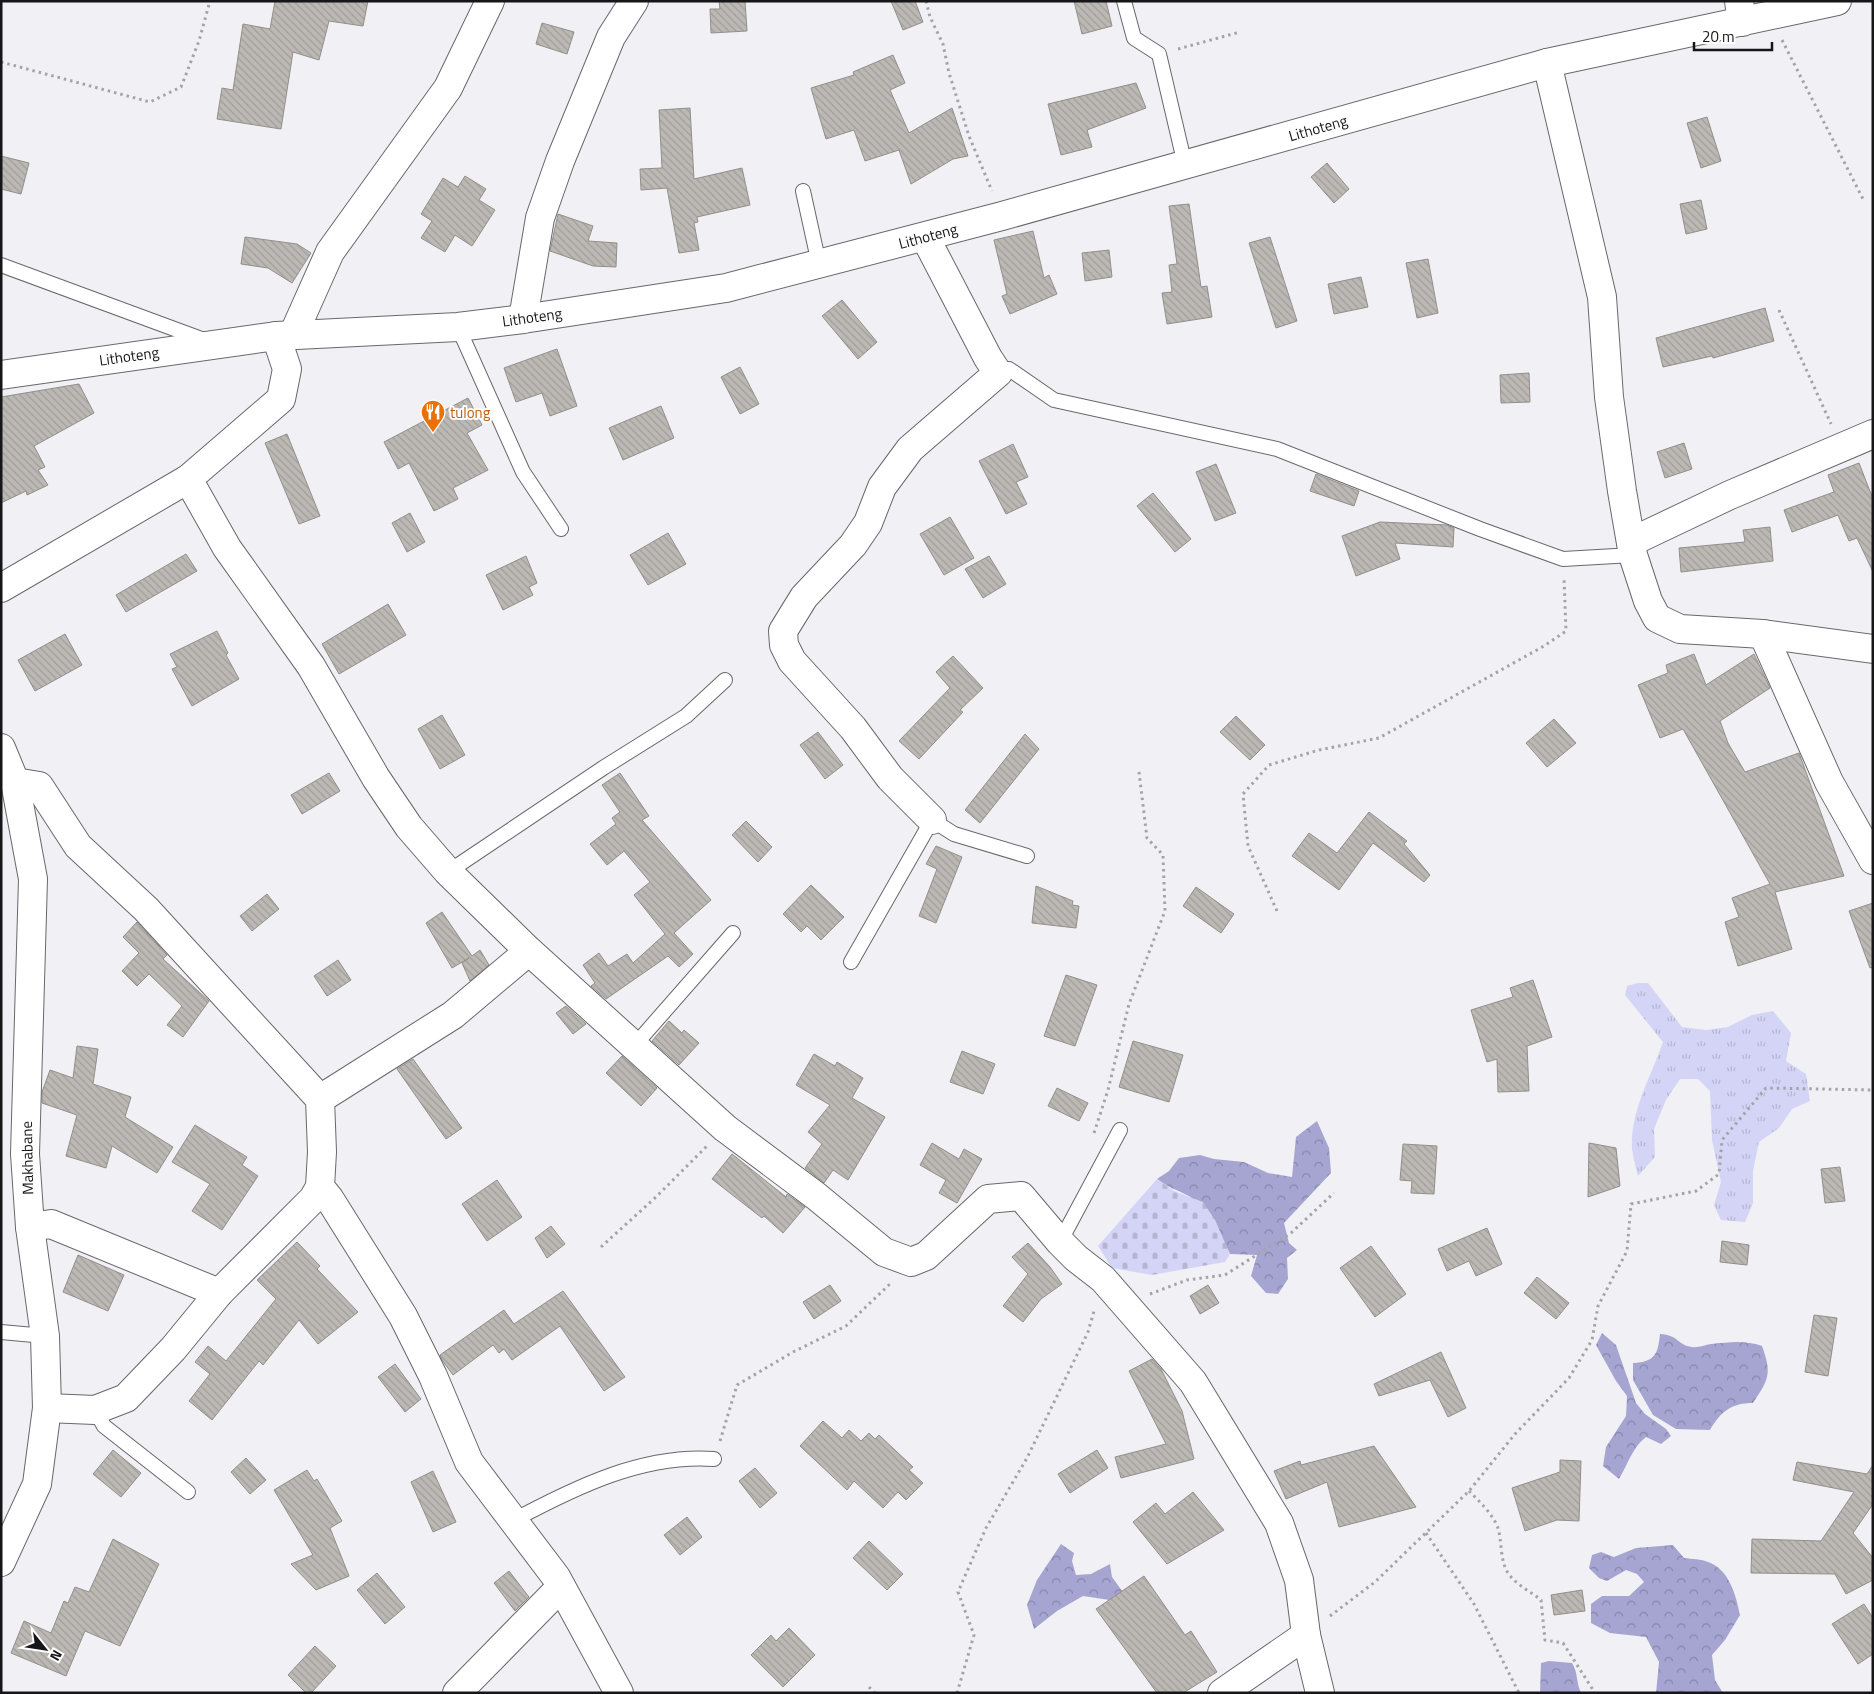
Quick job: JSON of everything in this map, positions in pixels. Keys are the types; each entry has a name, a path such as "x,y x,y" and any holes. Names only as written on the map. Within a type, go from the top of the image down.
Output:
{"street":[{"path":"1,588 188,479 281,399 287,369 285,336 330,252 448,88 490,1"},
{"path":"523,319 540,218 557,169 611,37 634,1"},
{"name":"Lithoteng","path":"1,375 215,344 285,336 458,327 726,288 1002,216 1547,63 1741,11 1768,16 1837,1"},
{"path":"1547,63 1602,296 1609,397 1632,548 1648,600 1657,618 1680,629 1763,634 1873,649"},
{"path":"925,237 988,358 998,373 910,449 882,487 868,523 853,545 804,597 783,631 784,645 792,661 853,728 890,778 932,820"},
{"path":"1632,548 1730,495 1873,434"},
{"path":"188,479 227,548 311,666 376,778 409,827 448,872 529,951 725,1128 816,1196 884,1252 911,1262 926,1256 988,1199 1021,1196 1060,1242 1103,1279 1193,1382 1279,1523 1298,1580 1306,1635 1320,1693"},
{"path":"1763,634 1829,782 1873,860"},
{"name":"Makhabane","path":"1,748 15,782 33,879 25,1154 30,1226 45,1336 47,1408 37,1484 1,1562"},
{"path":"15,782 39,786 78,846 146,909 320,1099 322,1152 320,1187 312,1199 219,1293 173,1349 126,1398 94,1410 47,1408"},
{"path":"320,1099 453,1015 529,951"},
{"path":"320,1187 329,1198 403,1316 433,1376 469,1462 562,1587 619,1693"},
{"path":"30,1226 51,1224 219,1293"},
{"path":"457,1693 562,1587"},
{"path":"1222,1693 1306,1635"}],"lane":[{"path":"1124,1 1134,38 1159,54 1185,165"},
{"path":"803,191 819,264"},
{"path":"1,265 215,344"},
{"path":"458,327 524,472 561,529"},
{"path":"998,373 1009,368 1054,400 1277,449 1471,526 1563,560 1632,548"},
{"path":"448,872 602,768 686,716 725,680"},
{"path":"851,962 932,820 954,834 1027,856"},
{"path":"634,1046 733,933"},
{"path":"1060,1242 1120,1130"},
{"path":"1,1332 45,1336"},
{"path":"94,1410 104,1426 188,1492"},
{"path":"514,1520 558,1496 648,1463 698,1458 714,1459"}],"path":[{"path":"1,62 150,102 181,87 210,1"},
{"path":"926,1 930,17 943,44 949,73 969,136 1002,216"},
{"path":"1768,16 1788,49 1863,199"},
{"path":"1159,54 1240,32"},
{"path":"1779,310 1842,447"},
{"path":"1277,911 1248,846 1243,794 1269,765 1319,750 1379,738 1544,646 1566,631 1563,560"},
{"path":"1099,1170 1085,1159 1108,1090 1129,1004 1165,911 1163,854 1147,838 1139,772"},
{"path":"1306,1635 1375,1582 1469,1491 1515,1434 1569,1378 1592,1340 1598,1306 1627,1251 1631,1204 1696,1191 1719,1174 1722,1140 1766,1088 1873,1090"},
{"path":"600,1247 656,1197 725,1128"},
{"path":"1124,1303 1188,1280 1225,1276 1290,1233 1334,1193"},
{"path":"714,1459 737,1385 793,1352 846,1326 878,1298 911,1262"},
{"path":"956,1693 974,1636 958,1592 986,1528 1027,1458 1088,1332 1103,1279"},
{"path":"1469,1491 1488,1510 1498,1528 1507,1572 1516,1582 1541,1600 1545,1640 1563,1643 1595,1693"},
{"path":"1426,1533 1474,1604 1519,1693"},
{"path":"869,1687 875,1693"}],"green space":[{"path":"1648,983 1682,1027 1706,1030 1728,1027 1752,1015 1773,1011 1791,1033 1786,1061 1806,1074 1810,1101 1792,1109 1779,1128 1759,1142 1753,1171 1753,1203 1745,1222 1721,1220 1714,1205 1721,1182 1712,1140 1710,1091 1698,1079 1680,1079 1666,1100 1654,1129 1655,1157 1638,1176 1632,1149 1634,1121 1642,1094 1663,1042 1625,995 1627,986"},
{"path":"1317,1121 1329,1148 1331,1173 1284,1223 1289,1243 1297,1250 1287,1258 1288,1279 1278,1294 1266,1293 1251,1276 1257,1255 1230,1254 1223,1240 1194,1200 1157,1179 1169,1171 1179,1158 1200,1155 1214,1159 1244,1162 1268,1173 1292,1177 1296,1137"},
{"path":"1157,1179 1174,1191 1203,1202 1215,1220 1230,1254 1225,1262 1152,1275 1112,1268 1098,1246"},
{"path":"1602,1333 1616,1345 1636,1403 1645,1414 1666,1429 1671,1436 1661,1444 1646,1437 1641,1441 1619,1479 1603,1466 1606,1447 1626,1416 1627,1396 1616,1381 1596,1345"},
{"path":"1660,1334 1671,1336 1683,1344 1692,1347 1737,1342 1762,1346 1768,1370 1766,1382 1753,1403 1746,1403 1728,1409 1718,1418 1710,1430 1676,1429 1653,1415 1633,1380 1633,1363 1646,1361 1654,1356"},
{"path":"1061,1544 1074,1553 1072,1561 1076,1575 1091,1574 1110,1564 1112,1577 1125,1595 1116,1601 1083,1596 1057,1611 1034,1629 1027,1605 1037,1580"},
{"path":"1673,1545 1684,1558 1702,1560 1715,1565 1721,1570 1734,1591 1740,1615 1725,1640 1712,1655 1715,1680 1723,1693 1656,1693 1659,1662 1646,1637 1610,1633 1591,1623 1591,1604 1602,1596 1629,1596 1644,1582 1637,1574 1626,1570 1607,1581 1599,1578 1589,1568 1592,1555 1601,1552 1614,1557 1636,1548"},
{"path":"1549,1661 1572,1663 1581,1693 1540,1693 1541,1663"}],"building":[{"path":"275,1 368,1 363,26 329,21 319,60 293,52 281,129 217,119 222,88 233,90 243,24 270,29"},
{"path":"719,1 745,1 747,31 711,33 710,9 720,9"},
{"path":"891,1 915,1 923,22 903,30"},
{"path":"1074,1 1106,1 1112,26 1082,34"},
{"path":"542,23 574,32 567,54 536,44"},
{"path":"893,55 905,83 890,90 909,133 952,108 968,156 953,159 911,184 899,150 865,161 854,130 826,139 811,88 854,75 853,72"},
{"path":"1136,83 1146,108 1087,130 1092,147 1061,155 1048,104"},
{"path":"690,108 694,179 742,168 750,205 697,217 698,222 694,223 699,250 679,253 667,188 641,190 640,169 662,168 659,110"},
{"path":"1707,117 1721,161 1701,168 1687,123"},
{"path":"1,156 29,163 21,194 1,189"},
{"path":"1327,163 1349,189 1334,203 1311,177"},
{"path":"465,176 486,189 479,200 495,210 472,246 455,235 445,252 421,238 432,221 421,214 443,178 458,187"},
{"path":"1701,200 1707,229 1686,234 1680,204"},
{"path":"1189,204 1201,287 1207,286 1212,317 1167,324 1162,293 1172,292 1169,265 1177,264 1169,206"},
{"path":"558,214 593,226 588,241 617,243 616,267 593,266 550,251"},
{"path":"1033,231 1044,278 1049,275 1057,294 1010,314 1002,296 1007,294 994,240"},
{"path":"245,237 297,244 311,253 292,283 268,268 241,264"},
{"path":"1270,237 1297,321 1276,328 1249,243"},
{"path":"1109,250 1112,277 1085,281 1082,253"},
{"path":"1428,259 1438,313 1417,318 1406,263"},
{"path":"1361,277 1368,307 1334,314 1328,284"},
{"path":"842,300 877,342 858,359 822,316"},
{"path":"1765,308 1774,341 1713,358 1712,356 1663,367 1656,338"},
{"path":"557,349 577,406 550,416 542,393 516,402 504,368"},
{"path":"740,367 759,404 740,414 721,377"},
{"path":"1529,373 1530,402 1501,403 1500,375"},
{"path":"79,384 94,413 34,446 45,467 38,470 48,485 27,495 26,491 1,503 1,397"},
{"path":"468,398 482,425 467,433 488,470 453,488 458,499 434,511 409,463 398,469 384,442"},
{"path":"661,406 674,438 623,460 609,428"},
{"path":"287,434 320,516 299,524 265,443"},
{"path":"1684,443 1692,469 1665,478 1657,452"},
{"path":"1013,444 1028,477 1016,482 1027,504 1006,514 979,461"},
{"path":"1859,463 1873,499 1873,572 1857,538 1849,541 1838,515 1792,532 1784,510 1834,492 1828,475"},
{"path":"1216,464 1236,513 1215,521 1196,472"},
{"path":"1316,474 1359,491 1354,506 1310,491"},
{"path":"1153,493 1191,539 1175,552 1137,506"},
{"path":"410,513 425,542 407,552 392,523"},
{"path":"950,517 974,558 944,575 920,534"},
{"path":"1380,522 1447,525 1454,528 1453,547 1395,543 1400,559 1356,576 1342,536"},
{"path":"1770,527 1773,561 1681,572 1679,548 1745,542 1743,530"},
{"path":"668,533 686,564 648,585 630,555"},
{"path":"186,554 197,571 126,612 116,595"},
{"path":"526,556 537,583 529,587 533,595 503,610 486,575"},
{"path":"989,556 1006,584 983,598 965,569"},
{"path":"388,604 406,635 339,674 322,644"},
{"path":"217,631 228,653 226,655 239,679 192,706 172,669 177,667 170,654"},
{"path":"65,634 82,665 35,691 18,660"},
{"path":"1694,654 1706,685 1754,654 1770,688 1720,721 1728,743 1745,772 1799,753 1844,876 1775,892 1792,949 1738,966 1725,922 1739,917 1732,898 1770,884 1683,729 1660,738 1638,685 1668,673 1666,665"},
{"path":"953,656 983,688 960,710 963,712 919,759 899,741 950,688 936,672"},
{"path":"442,715 465,755 440,769 418,729"},
{"path":"1236,716 1265,745 1250,760 1220,732"},
{"path":"1554,719 1576,743 1547,767 1526,743"},
{"path":"818,732 843,765 825,779 800,745"},
{"path":"1025,734 1039,749 980,823 965,810"},
{"path":"329,773 340,791 302,814 291,795"},
{"path":"620,773 649,816 642,820 711,900 674,933 693,954 679,967 668,956 606,999 591,986 595,983 583,965 599,953 608,966 627,954 633,963 665,934 634,895 650,882 624,851 607,865 590,844 616,824 612,818 620,812 602,785"},
{"path":"1369,812 1407,841 1404,844 1430,875 1424,882 1373,843 1339,890 1292,856 1309,833 1337,853"},
{"path":"746,821 772,847 758,862 732,835"},
{"path":"936,846 962,857 936,923 919,916 937,869 926,864"},
{"path":"811,885 844,917 821,940 807,926 801,932 783,914"},
{"path":"1036,886 1073,901 1072,905 1079,906 1076,928 1032,923"},
{"path":"1196,887 1234,914 1221,933 1183,906"},
{"path":"267,894 279,909 252,931 240,916"},
{"path":"1873,903 1873,967 1870,968 1849,911"},
{"path":"442,912 472,956 480,950 489,965 470,981 462,963 469,958 452,968 426,923"},
{"path":"137,922 167,955 163,959 209,1001 183,1037 167,1025 182,1006 149,974 137,986 122,971 139,953 123,937"},
{"path":"338,960 351,980 327,996 314,976"},
{"path":"1066,975 1097,985 1075,1046 1044,1036"},
{"path":"1533,980 1552,1037 1527,1046 1529,1091 1498,1092 1497,1059 1487,1062 1471,1010 1513,997 1510,988"},
{"path":"566,1006 586,1024 573,1034 556,1013"},
{"path":"669,1021 682,1033 684,1030 699,1043 679,1065 652,1041"},
{"path":"1133,1041 1183,1055 1169,1102 1119,1087"},
{"path":"77,1046 98,1049 93,1084 131,1097 125,1117 173,1147 157,1173 112,1146 106,1168 66,1156 77,1115 42,1103 42,1092 50,1070 73,1078"},
{"path":"962,1051 995,1064 983,1094 950,1082"},
{"path":"814,1054 835,1066 837,1062 863,1078 852,1098 885,1117 848,1180 833,1170 824,1183 805,1168 822,1144 808,1132 830,1105 796,1085"},
{"path":"622,1056 657,1088 641,1106 606,1073"},
{"path":"413,1059 462,1128 446,1139 397,1069"},
{"path":"1057,1088 1088,1103 1079,1121 1048,1106"},
{"path":"195,1125 247,1157 242,1165 258,1176 222,1230 192,1211 210,1184 172,1162"},
{"path":"932,1143 959,1159 964,1149 982,1159 957,1203 939,1193 946,1180 920,1165"},
{"path":"1589,1143 1616,1148 1620,1186 1588,1197"},
{"path":"1403,1144 1437,1146 1434,1194 1411,1193 1412,1181 1400,1180"},
{"path":"732,1154 786,1197 787,1194 805,1207 783,1233 764,1216 762,1218 712,1179"},
{"path":"1840,1167 1845,1201 1825,1203 1821,1169"},
{"path":"497,1180 522,1217 487,1241 462,1204"},
{"path":"551,1226 565,1244 547,1258 535,1238"},
{"path":"1487,1228 1502,1264 1476,1276 1469,1261 1447,1271 1438,1249"},
{"path":"1722,1241 1749,1245 1747,1265 1720,1262"},
{"path":"297,1242 320,1266 317,1269 358,1312 318,1344 299,1320 263,1365 259,1361 212,1420 189,1401 210,1374 195,1362 208,1346 226,1361 276,1299 257,1280"},
{"path":"1028,1243 1050,1267 1062,1284 1041,1299 1023,1322 1003,1306 1028,1274 1012,1257"},
{"path":"1371,1246 1406,1294 1375,1317 1340,1268"},
{"path":"78,1255 124,1275 108,1311 63,1292"},
{"path":"1537,1277 1569,1303 1556,1319 1524,1293"},
{"path":"830,1285 841,1301 814,1319 803,1302"},
{"path":"1208,1285 1219,1303 1200,1314 1190,1296"},
{"path":"563,1291 625,1377 604,1391 560,1326 512,1360 504,1349 499,1353 493,1345 453,1375 442,1360 440,1355 504,1310 514,1324"},
{"path":"1814,1315 1837,1318 1828,1376 1805,1372"},
{"path":"1441,1352 1466,1408 1448,1417 1430,1380 1379,1396 1374,1384"},
{"path":"1152,1359 1161,1369 1182,1411 1194,1459 1121,1478 1115,1457 1166,1444 1129,1371"},
{"path":"395,1364 421,1399 405,1412 378,1377"},
{"path":"823,1421 842,1438 849,1430 861,1441 869,1433 875,1439 879,1435 913,1467 909,1470 923,1483 906,1500 898,1492 883,1508 854,1481 847,1490 800,1446"},
{"path":"1374,1446 1416,1507 1339,1527 1327,1482 1286,1499 1274,1471 1300,1461 1301,1465"},
{"path":"113,1450 141,1473 121,1497 93,1474"},
{"path":"1097,1450 1108,1468 1070,1493 1058,1474"},
{"path":"246,1458 266,1480 250,1494 231,1472"},
{"path":"1560,1460 1581,1461 1579,1521 1557,1520 1525,1531 1512,1488 1560,1472"},
{"path":"1797,1462 1867,1474 1873,1465 1873,1504 1853,1533 1873,1558 1873,1580 1846,1594 1835,1574 1751,1573 1752,1539 1821,1541 1854,1492 1793,1480"},
{"path":"755,1468 777,1493 760,1508 739,1481"},
{"path":"307,1470 314,1481 317,1479 342,1521 330,1528 349,1576 316,1590 291,1564 313,1555 274,1490"},
{"path":"433,1471 456,1522 433,1532 411,1482"},
{"path":"1193,1492 1224,1530 1167,1564 1133,1522 1156,1503 1165,1514"},
{"path":"687,1517 702,1537 680,1555 664,1535"},
{"path":"113,1539 159,1564 120,1646 85,1631 66,1676 11,1653 24,1621 51,1633 64,1601 68,1603 75,1587 89,1592"},
{"path":"869,1541 903,1574 887,1590 853,1558"},
{"path":"509,1571 529,1597 515,1611 494,1583"},
{"path":"377,1573 405,1607 385,1624 357,1590"},
{"path":"1144,1576 1185,1635 1191,1631 1217,1672 1183,1693 1157,1693 1096,1609"},
{"path":"1582,1590 1585,1611 1554,1615 1551,1595"},
{"path":"1864,1604 1873,1618 1873,1654 1858,1664 1832,1624"},
{"path":"789,1628 815,1655 783,1687 751,1655 771,1635 776,1641"},
{"path":"315,1646 336,1666 311,1693 306,1693 288,1675"}],"place":[{"name":"tulong","path":"433,433"}]}
